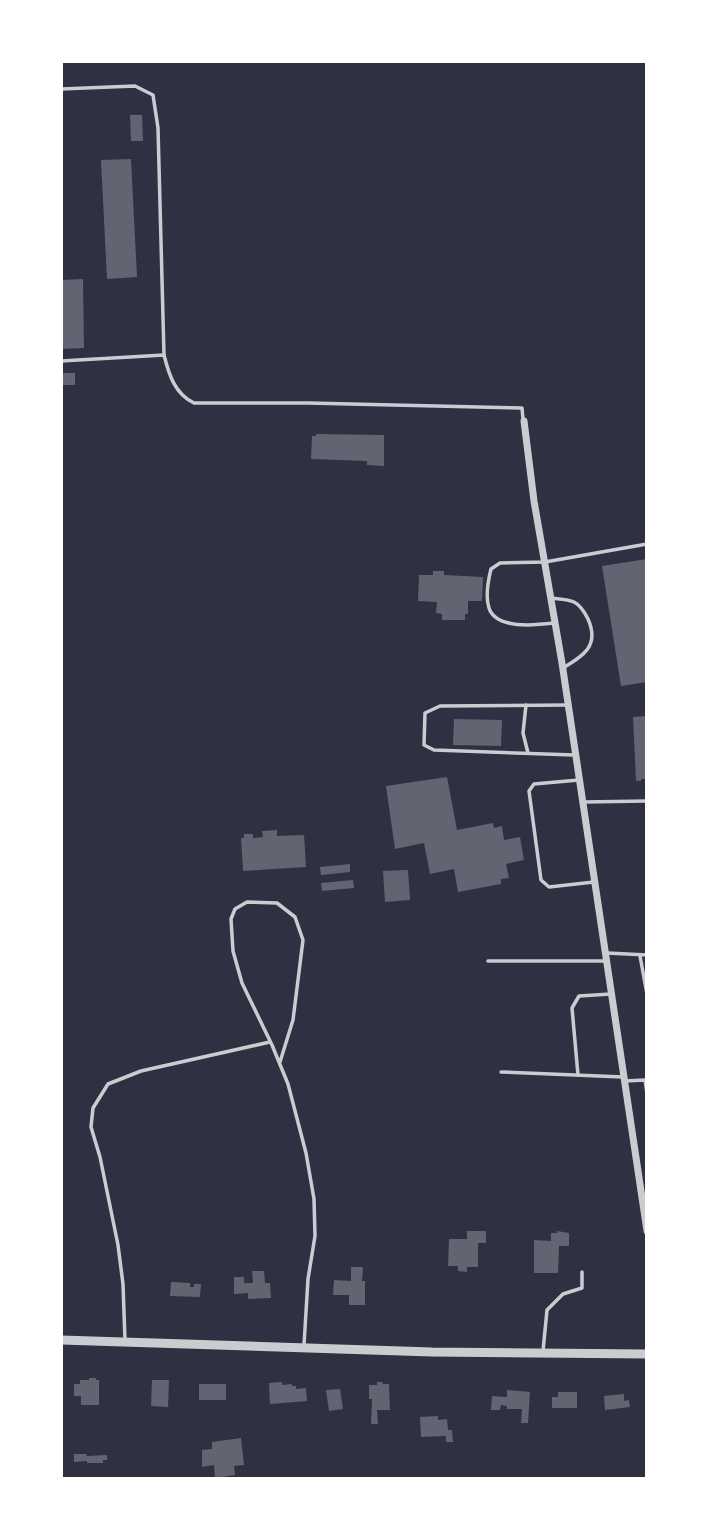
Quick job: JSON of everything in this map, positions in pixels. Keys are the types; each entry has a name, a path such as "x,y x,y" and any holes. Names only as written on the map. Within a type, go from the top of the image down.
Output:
{"street":[{"path":"524,421 534,501 568,705 647,1231"},
{"path":"61,1340 432,1352 647,1354"}],"lane":[{"path":"61,89 135,86 153,95 158,128 164,355 172,382 186,399 194,403 522,408 524,421"},
{"path":"61,361 164,355"},
{"path":"555,623 534,626 515,624 498,618 489,609 488,584 491,569 500,563 545,562 647,544"},
{"path":"551,598 574,602 583,610 592,634 590,646 582,657 562,668"},
{"path":"526,705 523,733 528,753"},
{"path":"568,705 440,706 425,713 425,745 434,750 575,755"},
{"path":"579,780 534,784 528,791 541,880 549,887 594,882"},
{"path":"582,802 647,801"},
{"path":"280,1062 293,1020 303,940 295,917 277,903 247,902 235,909 231,919 233,951 242,983 280,1062 306,1153 315,1209 315,1236 308,1279 304,1347"},
{"path":"488,961 647,955"},
{"path":"640,956 647,994"},
{"path":"578,1075 572,1008 579,996 611,994"},
{"path":"125,1341 123,1284 118,1245 91,1127 93,1108 108,1084 141,1071 271,1042"},
{"path":"501,1072 646,1080 647,1093"},
{"path":"543,1353 547,1310 562,1294 582,1288 582,1272"}],"building":[{"path":"130,115 142,115 143,141 131,141"},
{"path":"131,159 137,277 107,279 101,160"},
{"path":"83,279 84,348 61,349 61,280"},
{"path":"61,373 75,373 75,385 61,385"},
{"path":"384,435 384,466 367,465 367,461 311,459 312,436"},
{"path":"647,559 647,682 621,686 602,566"},
{"path":"433,571 444,571 444,575 483,577 482,601 468,601 465,620 442,620 442,614 436,613 437,602 418,601 419,575 433,575"},
{"path":"647,716 647,779 636,781 633,717"},
{"path":"454,719 502,720 501,746 453,745"},
{"path":"447,777 457,830 493,823 494,828 502,826 504,840 520,837 524,860 506,864 509,878 501,879 501,884 458,892 454,869 430,874 424,843 395,849 386,786"},
{"path":"277,830 277,836 304,835 306,867 243,871 241,838 244,838 244,834 253,834 253,838 263,837 262,831"},
{"path":"350,864 350,872 321,875 320,867"},
{"path":"408,870 410,900 385,902 383,871"},
{"path":"353,880 354,888 322,891 321,883"},
{"path":"467,1231 486,1231 486,1243 478,1243 478,1267 467,1267 467,1272 458,1271 458,1266 448,1266 449,1239 467,1239"},
{"path":"551,1233 569,1233 569,1246 559,1246 558,1273 534,1273 534,1240 551,1241"},
{"path":"351,1267 363,1267 365,1305 349,1305 349,1295 333,1295 334,1280 351,1281"},
{"path":"252,1271 264,1271 265,1283 270,1283 271,1298 248,1299 248,1293 234,1294 234,1277 244,1277 244,1283 253,1283"},
{"path":"171,1282 190,1283 190,1287 201,1284 200,1297 170,1296"},
{"path":"80,1380 99,1380 99,1405 81,1405 81,1396 74,1396 74,1384 80,1384"},
{"path":"152,1380 169,1380 168,1407 151,1406"},
{"path":"282,1382 282,1385 296,1386 296,1389 306,1388 307,1401 270,1404 269,1383"},
{"path":"377,1382 389,1384 390,1410 377,1410 378,1424 371,1424 372,1399 369,1399 369,1385 377,1385"},
{"path":"199,1384 226,1384 226,1400 199,1400"},
{"path":"340,1389 343,1409 329,1411 326,1390"},
{"path":"507,1390 530,1392 528,1423 521,1423 522,1409 507,1409 507,1406 501,1405 500,1410 491,1410 492,1396 507,1397"},
{"path":"558,1392 577,1392 577,1408 552,1408 552,1397 558,1397"},
{"path":"624,1394 624,1401 629,1400 630,1407 605,1410 604,1396"},
{"path":"438,1416 438,1420 447,1419 453,1442 446,1442 446,1436 421,1437 420,1417"},
{"path":"241,1438 244,1465 234,1466 235,1475 215,1478 214,1465 202,1467 202,1450 212,1449 212,1442"},
{"path":"74,1454 107,1455 107,1460 103,1460 103,1463 74,1462"}]}
